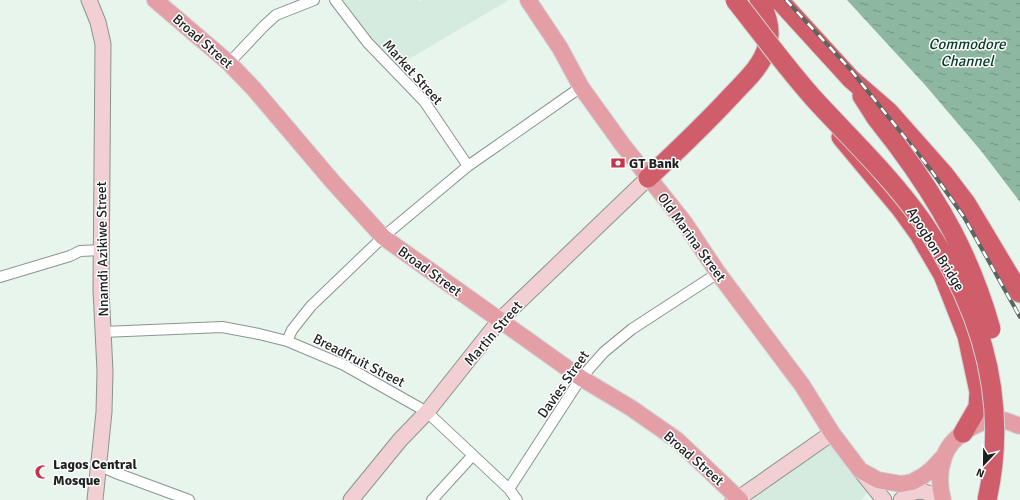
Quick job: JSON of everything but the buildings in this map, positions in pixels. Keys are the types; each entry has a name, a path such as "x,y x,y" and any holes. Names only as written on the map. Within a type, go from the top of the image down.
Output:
{"highway":[{"path":"735,0 815,100 850,150 901,209 919,234 940,268 967,336 979,392 978,407 963,433"},
{"path":"648,178 707,122 755,71 763,59 768,46 769,32 764,9 759,0"},
{"path":"779,0 851,79 889,112 944,174 966,202 1020,294"},
{"name":"Apogbon Bridge","path":"851,79 876,118 918,174 946,217 968,263 989,321 1003,382 1006,423 1005,472 1000,500"},
{"name":"Apogbon Bridge","path":"815,100 862,150 922,220 948,263 968,302 986,354 994,406 992,472 987,500"}],"main road":[{"name":"Nnamdi Azikiwe Street","path":"89,0 98,22 102,44 100,181 102,250 101,290 106,371 104,412 95,500"},
{"name":"Broad Street","path":"156,0 229,62 254,89 328,177 383,237 581,378 631,408 677,440 737,499"},
{"name":"Old Marina Street","path":"528,0 560,48 581,87 648,178 684,222 718,273 802,385 832,433 884,500"},
{"name":"Martin Street","path":"350,500 400,440 427,412 500,320 648,178"},
{"name":"Old Marina Street","path":"860,470 878,480 901,484 912,482 932,469 944,456 953,442 974,426 987,421 1002,420 1020,426"},
{"path":"737,499 832,433"},
{"path":"943,500 940,476 944,456"},
{"path":"901,500 911,492 917,491 929,492 939,500"}],"street":[{"path":"229,62 270,19 276,15 314,0"},
{"name":"Market Street","path":"335,0 368,43 424,101 468,166"},
{"path":"287,341 292,330 310,306 383,237 468,166 581,87"},
{"path":"0,277 70,256 80,251 102,250"},
{"name":"Davies Street","path":"509,489 581,378 604,352 632,329 718,273"},
{"name":"Breadfruit Street","path":"103,332 222,328 259,334 287,341 344,365 427,412 509,489 517,500"},
{"path":"432,500 473,455"},
{"path":"99,462 107,469 116,473 189,500"}],"shaded area":[{"path":"343,0 509,0 397,66 368,37"},
{"path":"829,444 867,492 862,500 752,500"}],"water":[{"name":"Commodore Channel","path":"847,0 1020,0 1020,202 982,152 926,86"}],"railway":[{"path":"786,0 850,69 931,170 964,217 1020,317"}],"place":[{"name":"GT Bank","path":"618,163"},
{"name":"Lagos Central Mosque","path":"42,472"}]}
